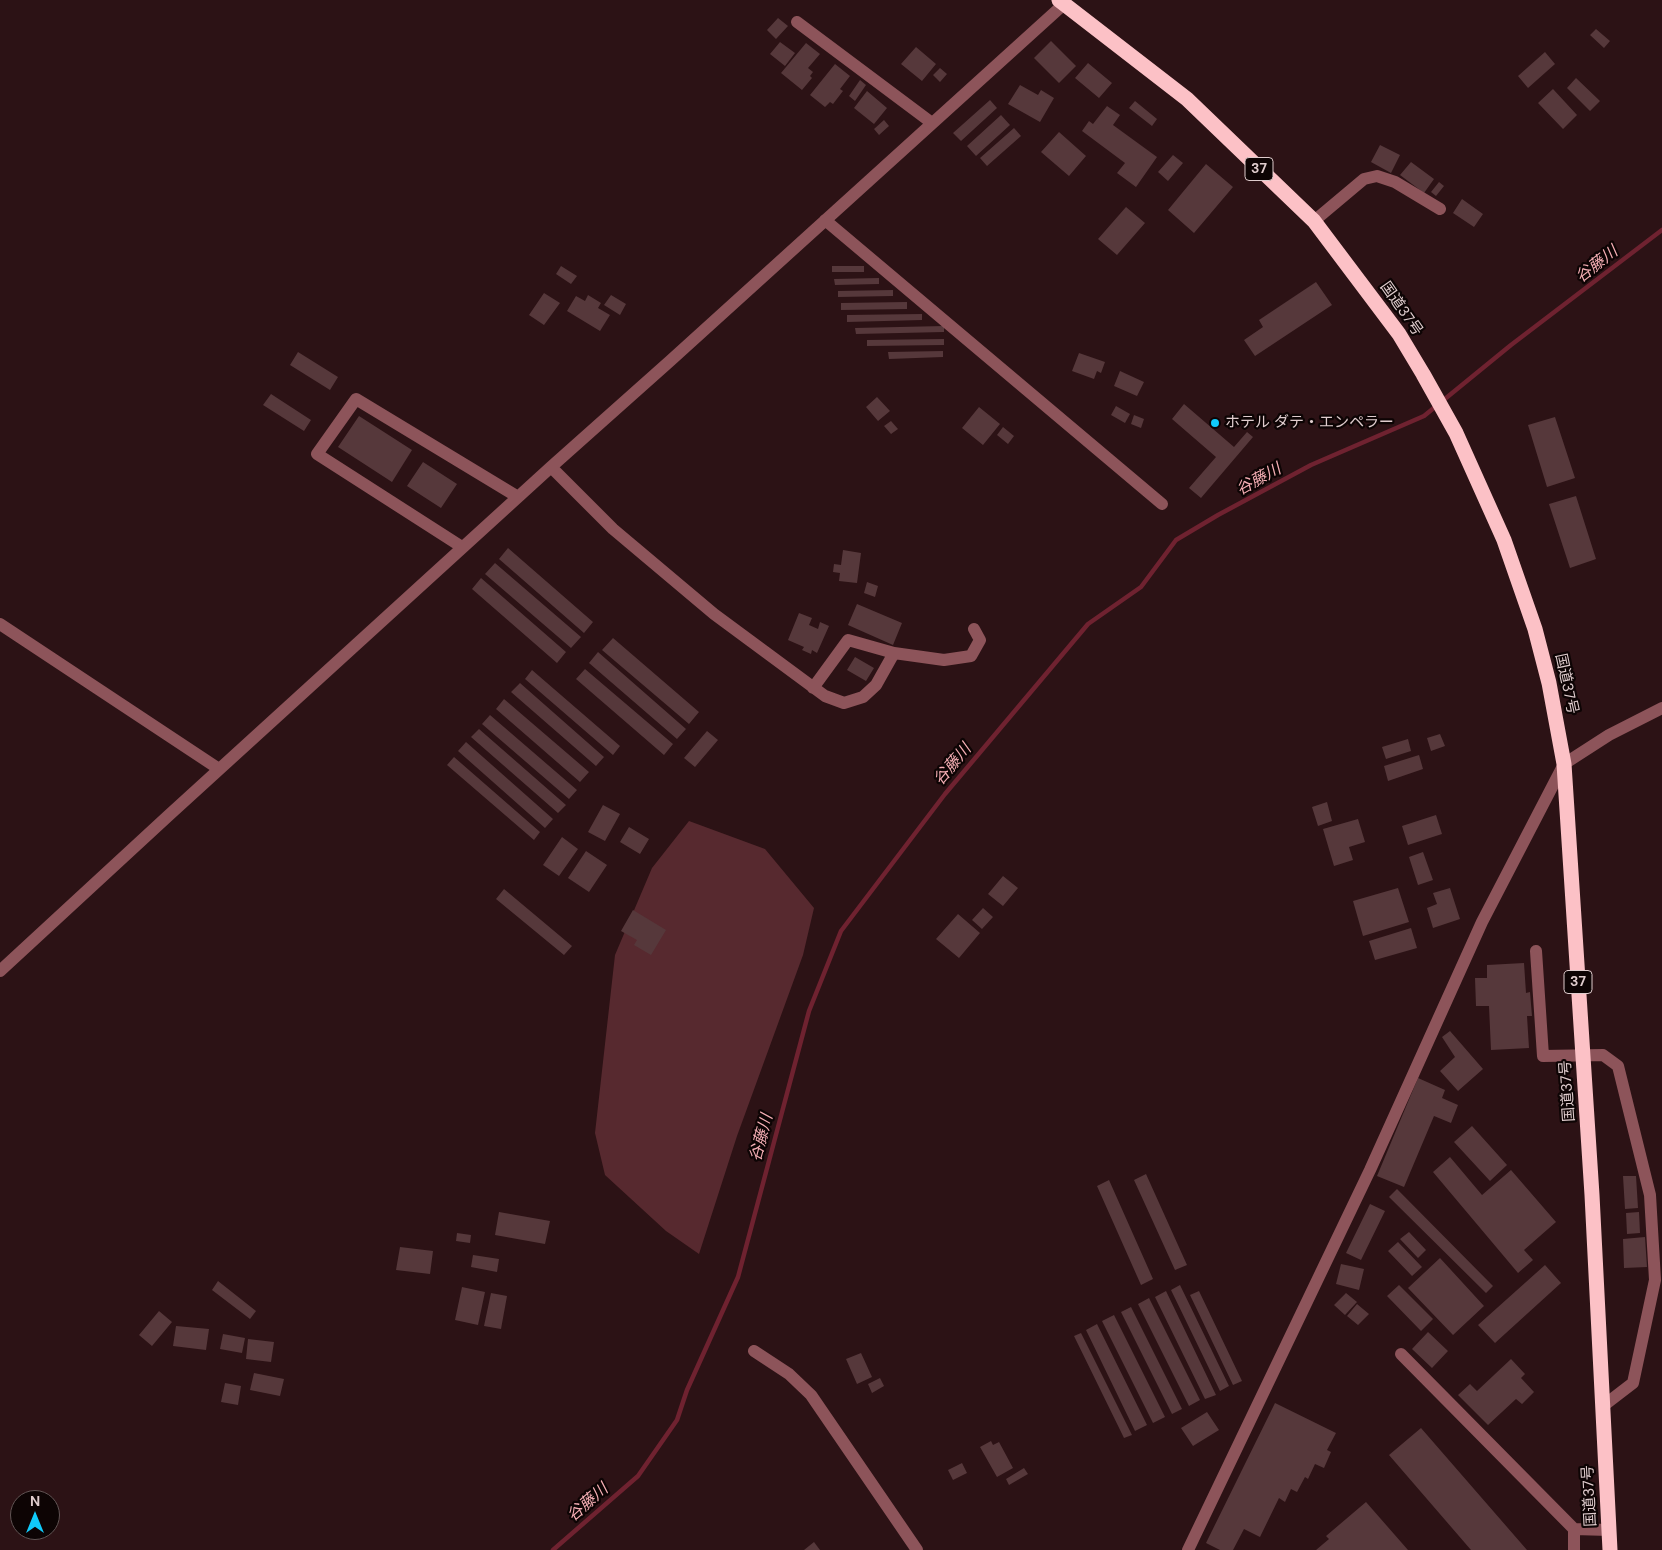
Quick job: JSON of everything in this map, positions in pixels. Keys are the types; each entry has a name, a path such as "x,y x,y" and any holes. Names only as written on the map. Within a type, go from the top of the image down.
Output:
{"highway":[{"name":"国道37号","path":"1061,2 1187,99 1314,221 1399,334 1423,374 1456,432 1504,540 1535,629 1549,683 1564,764 1583,1056 1610,1550"}],"street":[{"path":"0,971 462,547 932,123 1061,2"},
{"path":"797,22 932,123"},
{"path":"1314,221 1364,179 1377,176 1395,182 1440,209"},
{"path":"824,220 1162,504"},
{"path":"462,547 318,454 356,399 518,497"},
{"path":"551,467 613,529 714,614 825,696 844,703 863,697 876,685 894,652"},
{"path":"0,624 219,769"},
{"path":"813,688 848,640 894,652 944,660 972,656 980,640 974,629"},
{"path":"1188,1550 1370,1170 1482,922 1564,764 1609,735 1662,708"},
{"path":"1536,951 1543,1056 1604,1055 1618,1066 1650,1195 1655,1280 1633,1383 1603,1406"},
{"path":"754,1351 789,1374 811,1395 917,1550"},
{"path":"1401,1354 1574,1529 1609,1530"},
{"path":"1574,1529 1574,1550"}],"shaded area":[{"path":"689,821 765,849 814,908 803,955 737,1136 699,1254 666,1231 605,1175 595,1133 615,955 652,868"}],"building":[{"path":"778,18 788,26 776,39 767,30"},
{"path":"1596,29 1610,41 1604,48 1590,35"},
{"path":"1051,41 1076,66 1059,83 1034,58"},
{"path":"780,42 795,53 785,66 770,54"},
{"path":"806,43 820,54 808,68 813,72 810,76 812,78 802,90 781,73"},
{"path":"916,47 936,64 922,81 901,64"},
{"path":"1545,52 1555,64 1528,88 1518,76"},
{"path":"1088,63 1112,83 1099,98 1075,78"},
{"path":"835,64 850,76 840,89 843,91 833,104 830,102 825,107 810,95"},
{"path":"940,68 947,74 940,82 933,75"},
{"path":"1576,78 1600,101 1590,111 1567,88"},
{"path":"860,80 866,85 855,101 849,96"},
{"path":"1020,85 1038,95 1041,90 1054,98 1040,122 1008,104"},
{"path":"1553,89 1577,115 1563,129 1538,103"},
{"path":"867,91 887,108 874,124 854,108"},
{"path":"990,100 997,108 961,141 953,133"},
{"path":"1135,101 1157,119 1152,126 1129,108"},
{"path":"1107,106 1120,115 1113,125 1157,157 1136,187 1117,173 1125,163 1082,131 1089,121 1093,124"},
{"path":"1001,115 1010,125 976,156 967,146"},
{"path":"884,120 889,126 879,135 874,129"},
{"path":"1014,128 1021,136 987,166 980,158"},
{"path":"1059,132 1086,156 1069,176 1041,152"},
{"path":"1380,145 1400,155 1391,173 1371,162"},
{"path":"1173,155 1183,163 1168,181 1158,172"},
{"path":"1411,162 1434,179 1424,193 1400,175"},
{"path":"1206,164 1233,187 1194,233 1168,210"},
{"path":"1439,182 1444,186 1436,196 1431,192"},
{"path":"1462,199 1483,214 1474,227 1453,213"},
{"path":"1126,207 1145,223 1117,255 1098,239"},
{"path":"561,266 577,276 571,284 556,274"},
{"path":"832,266 864,266 864,272 832,272"},
{"path":"879,278 879,284 835,285 834,279"},
{"path":"1316,282 1332,305 1255,356 1244,340 1263,327 1259,320"},
{"path":"893,290 893,296 838,297 838,291"},
{"path":"544,293 560,303 544,325 529,315"},
{"path":"588,295 601,303 598,308 610,315 600,331 567,311 576,296 585,301"},
{"path":"611,295 626,304 620,315 604,305"},
{"path":"907,302 907,309 841,310 841,303"},
{"path":"922,314 922,320 847,322 847,315"},
{"path":"944,326 944,332 856,334 855,328"},
{"path":"944,339 944,345 867,346 867,340"},
{"path":"943,351 943,357 889,359 888,352"},
{"path":"298,352 338,377 330,390 290,365"},
{"path":"1079,353 1105,362 1101,373 1097,371 1094,379 1072,371"},
{"path":"1120,371 1144,382 1137,396 1114,386"},
{"path":"271,394 311,420 304,431 263,405"},
{"path":"877,397 890,411 878,421 866,407"},
{"path":"1184,404 1234,447 1247,432 1253,437 1201,498 1189,488 1216,457 1172,419"},
{"path":"1116,406 1130,414 1125,423 1111,415"},
{"path":"979,407 1000,424 983,445 962,428"},
{"path":"1134,415 1144,419 1141,428 1131,424"},
{"path":"359,416 412,450 392,482 338,447"},
{"path":"1555,417 1575,478 1547,487 1528,425"},
{"path":"891,421 898,429 891,434 884,426"},
{"path":"1003,427 1014,436 1008,444 997,435"},
{"path":"423,462 457,484 441,508 407,486"},
{"path":"1576,496 1596,559 1570,568 1549,504"},
{"path":"508,548 593,622 584,633 499,559"},
{"path":"843,550 861,553 857,583 839,581 840,573 833,572 834,564 841,565"},
{"path":"495,563 581,637 571,648 485,574"},
{"path":"481,578 566,652 557,663 472,589"},
{"path":"867,582 878,586 875,597 864,593"},
{"path":"857,604 902,623 893,645 848,625"},
{"path":"799,613 812,618 809,625 818,629 820,622 829,626 817,653 812,650 811,654 802,650 804,647 788,640"},
{"path":"613,638 699,712 689,724 602,650"},
{"path":"598,652 686,729 677,739 589,663"},
{"path":"855,657 874,668 866,681 847,670"},
{"path":"585,669 673,744 664,755 576,679"},
{"path":"532,670 620,746 613,755 525,679"},
{"path":"520,683 604,757 596,766 511,692"},
{"path":"504,699 589,772 580,782 496,709"},
{"path":"490,715 577,790 569,799 482,724"},
{"path":"479,729 566,805 558,813 471,737"},
{"path":"707,731 718,740 695,767 684,758"},
{"path":"1440,734 1445,746 1431,751 1427,738"},
{"path":"1408,739 1411,751 1386,759 1382,747"},
{"path":"466,742 553,819 545,828 458,751"},
{"path":"1419,755 1423,769 1388,781 1384,766"},
{"path":"454,757 540,832 534,840 447,765"},
{"path":"1327,802 1332,821 1318,826 1312,807"},
{"path":"603,805 620,814 605,841 588,832"},
{"path":"1436,815 1442,834 1408,845 1402,826"},
{"path":"1358,819 1365,842 1349,847 1353,860 1334,866 1323,829"},
{"path":"629,827 649,839 640,854 620,842"},
{"path":"562,837 578,849 559,876 543,865"},
{"path":"586,851 607,865 589,892 568,878"},
{"path":"1423,852 1433,880 1418,885 1409,857"},
{"path":"1003,876 1018,888 1003,906 988,894"},
{"path":"1398,888 1409,922 1363,936 1353,901"},
{"path":"1450,888 1460,919 1433,928 1427,908 1437,904 1433,893"},
{"path":"504,889 572,946 564,955 496,899"},
{"path":"983,908 993,917 982,929 972,920"},
{"path":"633,910 666,930 651,955 634,945 637,940 621,931"},
{"path":"958,914 980,933 959,958 936,939"},
{"path":"1411,928 1417,948 1375,960 1369,941"},
{"path":"1524,963 1526,993 1530,992 1532,1016 1527,1016 1529,1048 1491,1050 1489,1006 1476,1006 1475,978 1487,978 1487,965"},
{"path":"1450,1031 1483,1069 1458,1091 1440,1071 1455,1057 1442,1037"},
{"path":"1418,1078 1445,1090 1442,1098 1458,1105 1451,1123 1434,1116 1404,1187 1377,1176"},
{"path":"1472,1126 1507,1165 1490,1181 1454,1142"},
{"path":"1450,1157 1482,1195 1511,1170 1556,1222 1524,1250 1533,1260 1518,1273 1433,1172"},
{"path":"1146,1174 1187,1265 1175,1270 1134,1180"},
{"path":"1623,1176 1636,1176 1638,1208 1625,1209"},
{"path":"1109,1180 1153,1279 1141,1285 1097,1186"},
{"path":"1397,1189 1493,1286 1486,1293 1389,1197"},
{"path":"1370,1204 1385,1211 1361,1260 1346,1253"},
{"path":"499,1212 550,1221 545,1244 495,1235"},
{"path":"1639,1212 1640,1233 1627,1234 1626,1213"},
{"path":"1409,1232 1426,1250 1418,1258 1400,1239"},
{"path":"457,1233 471,1235 470,1243 456,1241"},
{"path":"1645,1237 1647,1267 1624,1268 1623,1239"},
{"path":"1398,1242 1422,1267 1412,1276 1388,1251"},
{"path":"400,1247 433,1251 430,1274 396,1270"},
{"path":"473,1255 499,1259 497,1272 471,1267"},
{"path":"1440,1258 1484,1306 1453,1335 1408,1288"},
{"path":"1341,1264 1364,1269 1359,1290 1336,1284"},
{"path":"1545,1265 1561,1283 1495,1343 1478,1325"},
{"path":"218,1281 256,1311 250,1319 212,1290"},
{"path":"1180,1285 1229,1386 1220,1391 1171,1290"},
{"path":"1399,1285 1433,1319 1421,1331 1387,1296"},
{"path":"462,1287 485,1292 478,1325 455,1320"},
{"path":"1166,1291 1216,1395 1205,1399 1155,1297"},
{"path":"1199,1291 1242,1381 1233,1385 1190,1295"},
{"path":"491,1293 507,1296 501,1329 484,1326"},
{"path":"1346,1293 1357,1302 1345,1315 1334,1305"},
{"path":"1149,1298 1200,1400 1189,1406 1138,1304"},
{"path":"1357,1304 1369,1314 1358,1325 1347,1316"},
{"path":"1131,1307 1182,1409 1172,1414 1121,1312"},
{"path":"159,1311 172,1322 152,1346 139,1335"},
{"path":"1114,1315 1165,1417 1153,1423 1102,1321"},
{"path":"1097,1324 1147,1425 1135,1431 1086,1330"},
{"path":"176,1326 209,1329 206,1350 173,1346"},
{"path":"1428,1332 1448,1351 1432,1368 1412,1349"},
{"path":"1081,1333 1132,1435 1124,1438 1074,1336"},
{"path":"223,1334 245,1338 242,1353 220,1349"},
{"path":"248,1339 274,1342 271,1362 246,1359"},
{"path":"861,1353 872,1377 857,1384 846,1359"},
{"path":"1511,1359 1525,1374 1521,1378 1534,1392 1522,1404 1516,1399 1488,1425 1458,1395 1470,1384 1477,1391"},
{"path":"254,1373 284,1379 280,1396 250,1390"},
{"path":"880,1378 884,1386 872,1393 868,1384"},
{"path":"225,1383 241,1386 238,1405 221,1402"},
{"path":"1275,1403 1336,1433 1327,1450 1331,1452 1324,1468 1315,1464 1308,1479 1305,1477 1297,1492 1291,1489 1285,1502 1279,1498 1260,1537 1244,1529 1233,1550 1220,1550 1206,1543"},
{"path":"1207,1412 1219,1430 1193,1446 1181,1428"},
{"path":"1421,1428 1527,1550 1471,1550 1389,1455"},
{"path":"991,1441 993,1445 999,1442 1013,1468 997,1477 980,1447"},
{"path":"962,1463 967,1473 953,1480 948,1470"},
{"path":"1024,1468 1028,1474 1009,1485 1006,1479"},
{"path":"1366,1502 1408,1550 1316,1550 1329,1539 1326,1536"},
{"path":"814,1542 820,1550 804,1550"}],"waterway":[{"name":"谷藤川","path":"553,1550 638,1476 677,1420 687,1390 738,1277 809,1011 841,931 945,794 1088,624 1141,587 1176,540 1311,465 1424,416 1511,345 1662,230"}],"place":[{"name":"ホテル ダテ・エンペラー","path":"1215,423"}]}
